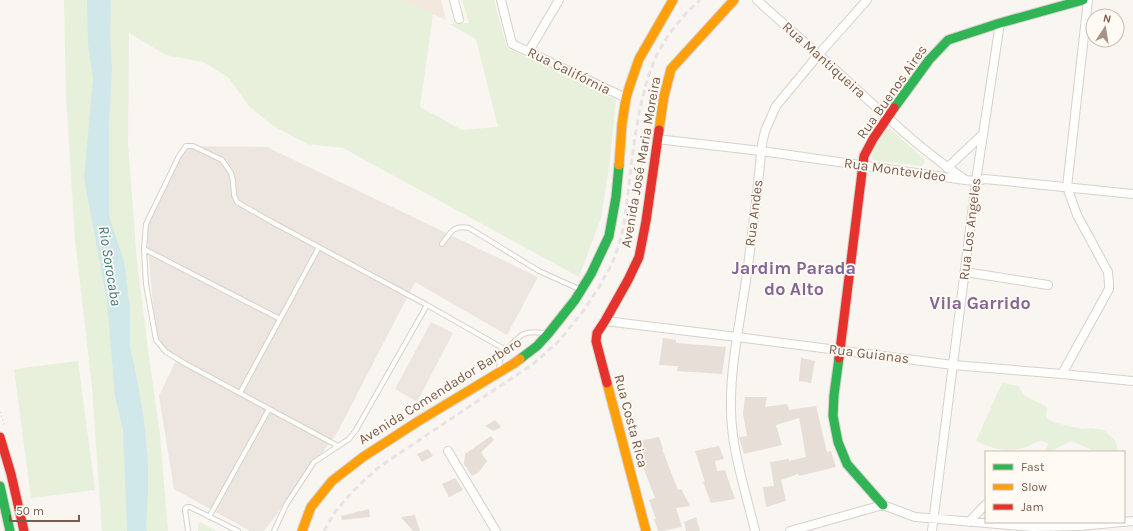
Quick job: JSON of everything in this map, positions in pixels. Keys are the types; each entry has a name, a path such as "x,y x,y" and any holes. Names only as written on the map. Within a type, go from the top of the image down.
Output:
{"main road":[{"name":"Avenida Comendador Barbero","path":"302,531 312,507 332,481 363,457 417,422 513,364 537,346 575,300 592,274 610,236 616,197 622,124 626,98 639,59 673,0"},
{"name":"Avenida José Maria Moreira","path":"605,321 639,257 646,221 664,96 671,69 734,0"},
{"path":"1000,23 1083,0"},
{"name":"Rua Buenos Aires","path":"883,504 847,464 838,442 833,416 839,350 864,156 887,117 929,60 948,40 1000,23"},
{"name":"Rua Costa Rica","path":"605,321 597,332 596,341 646,531"},
{"path":"0,437 11,474 24,531"},
{"path":"0,486 10,531"}],"street":[{"path":"454,0 459,19"},
{"name":"Rua Califórnia","path":"500,0 512,44 626,98"},
{"path":"529,51 559,0"},
{"name":"Rua Mantiqueira","path":"757,0 887,117 947,168 965,180"},
{"name":"Rua Andes","path":"755,531 733,440 731,389 748,266 761,151 765,131 776,106 818,54 867,0"},
{"path":"1062,374 1108,289 1109,283 1108,272 1077,215 1066,187 1088,0"},
{"name":"Rua Los Angeles","path":"932,531 982,135 1000,23"},
{"path":"947,168 982,135"},
{"name":"Rua Montevideo","path":"657,140 761,151 965,180 976,181 985,179 1133,194"},
{"path":"965,272 1048,285"},
{"name":"Rua Guianas","path":"605,321 839,350 953,366 1133,381"},
{"path":"448,451 496,531"},
{"path":"790,531 883,504 916,517 985,523"},
{"path":"969,522 985,505"},
{"path":"999,523 1080,526 1112,523"}],"lane":[{"path":"338,446 166,352 156,340 146,284 144,249 146,224 179,156 186,146 194,146 222,160 231,173 234,194 237,202 427,305 506,350"},
{"path":"442,244 454,228 461,226 469,228 540,270 581,290"},
{"path":"240,393 319,247"},
{"path":"144,249 280,319"},
{"path":"274,531 286,505 314,462 349,439 356,430 427,305"},
{"path":"500,372 500,359 506,350 523,335 537,332 548,334"},
{"path":"209,517 269,409"},
{"path":"188,531 185,509 187,507 190,507 238,531"}],"shaded area":[{"path":"402,0 441,0 446,20 433,14"},
{"path":"186,146 267,147 538,277 507,335 415,282 337,433 264,531 250,531 174,489 159,396 177,358 156,340 146,224"},
{"path":"431,322 453,333 417,402 395,389"}],"green space":[{"path":"64,0 402,0 433,14 420,107 462,130 498,127 476,39 449,24 469,23 462,0 494,0 507,48 616,100 609,167 601,218 579,277 343,148 307,144 272,125 249,106 228,77 203,62 166,55 129,33 128,144 137,262 160,435 168,531 102,531 92,387 75,239 66,95"},
{"path":"886,129 890,129 924,159 925,163 921,166 873,160 871,156 877,141"},
{"path":"78,361 95,490 31,498 14,369"},
{"path":"1002,383 1018,386 1025,396 1047,407 1046,418 1056,423 1082,429 1091,428 1104,430 1116,442 1118,451 1095,451 1071,441 1054,451 1044,451 1049,444 1042,441 1026,447 1010,450 984,445 976,441"},
{"path":"200,522 216,531 198,531 198,525"}],"water":[{"name":"Rio Sorocaba","path":"87,0 111,0 110,35 112,69 109,126 109,216 124,261 130,308 130,347 144,420 148,461 147,531 127,531 123,430 115,396 107,301 84,178 93,79 88,44"}],"building":[{"path":"663,338 676,340 676,343 726,347 722,374 677,371 678,366 659,365"},
{"path":"801,358 815,361 811,383 799,381"},
{"path":"745,397 767,397 765,407 787,404 789,410 816,406 827,452 831,451 836,467 799,476 798,474 781,480 786,501 766,507 763,487 774,486 770,462 789,459 789,461 806,457 801,428 799,418 776,425 782,445 744,454 739,437 747,436 743,414"},
{"path":"495,420 501,427 494,431 485,426"},
{"path":"491,436 494,440 481,452 487,461 479,472 472,476 464,464 465,454"},
{"path":"659,437 662,449 678,490 681,489 690,506 676,508 682,527 662,531 658,531 654,519 656,519 649,500 655,498 635,442"},
{"path":"719,446 724,459 715,461 717,471 725,470 735,499 711,503 703,482 705,482 695,451"},
{"path":"428,449 433,456 422,462 417,454"},
{"path":"455,478 463,490 449,497 442,484"},
{"path":"369,509 370,517 342,520 341,516"},
{"path":"415,515 420,531 413,531 401,517"},
{"path":"696,517 700,531 686,531 684,522"}],"railway":[{"path":"324,531 335,512 351,493 379,467 533,364 559,341 584,310 612,264 620,242 624,224 635,136 647,80 657,54 669,34 687,12 700,0"}],"traffic: fast":[{"path":"894,108 929,60 948,40 1000,23 1083,0"},
{"path":"520,359 537,346 548,334 575,300 591,274 609,236 616,197 619,165"},
{"path":"839,358 833,416 838,442 847,464 883,505"},
{"path":"0,486 10,531"}],"traffic: slow":[{"path":"619,165 622,124 626,98 630,85 639,59 673,0"},
{"path":"659,130 664,96 671,69 734,0"},
{"path":"302,531 311,507 332,481 363,457 520,359"},
{"path":"607,383 646,531"}],"traffic: jam":[{"path":"839,358 864,156 873,139 894,108"},
{"path":"607,383 596,341 597,333 628,280 639,257 646,221 659,130"},
{"path":"0,437 11,474 24,531"}],"district":[{"name":"Jardim Parada do Alto","path":"794,278"},
{"name":"Vila Garrido","path":"980,303"}]}
